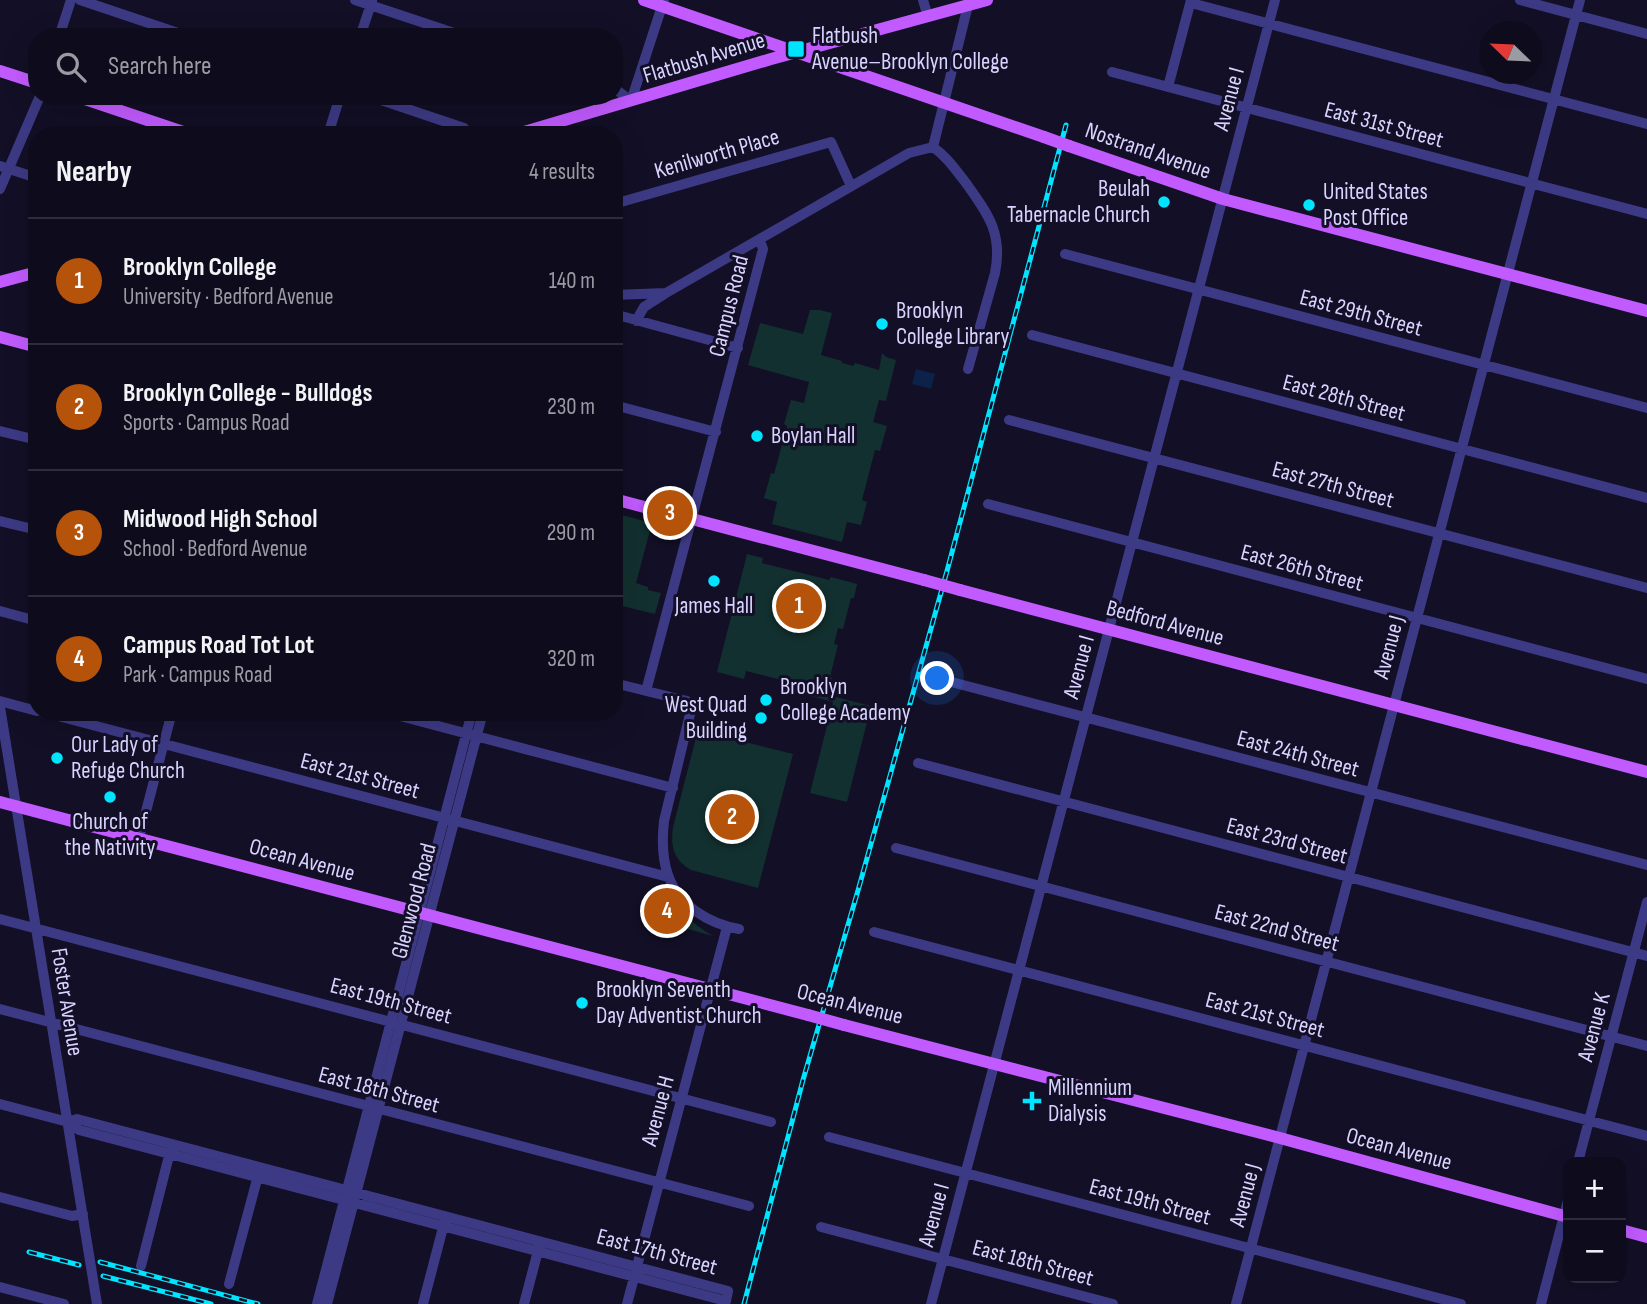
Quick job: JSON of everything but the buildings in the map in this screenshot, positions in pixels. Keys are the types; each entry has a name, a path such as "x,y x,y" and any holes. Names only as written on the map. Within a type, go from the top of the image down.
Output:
{"main road":[{"name":"Nostrand Avenue","path":"644,0 663,3 1223,199 1647,311"},
{"name":"Flatbush Avenue","path":"623,104 987,0"},
{"path":"0,71 28,80"},
{"path":"103,105 165,126"},
{"name":"Flatbush Avenue","path":"559,126 619,105"},
{"path":"0,282 28,274"},
{"path":"0,337 28,345"},
{"name":"Bedford Avenue","path":"623,501 1647,772"},
{"name":"Ocean Avenue","path":"0,802 1280,1138 1563,1215"},
{"path":"1626,1231 1647,1237"}],"street":[{"path":"63,28 71,0"},
{"path":"80,0 163,28"},
{"path":"355,0 372,3 441,28"},
{"path":"923,0 928,17"},
{"name":"Avenue I","path":"931,1304 1275,0"},
{"path":"1520,0 1647,34"},
{"name":"Avenue J","path":"1236,1304 1580,0"},
{"path":"1168,87 1191,1 1647,124"},
{"path":"363,28 372,3"},
{"path":"623,95 631,101 663,3"},
{"path":"968,369 995,273 998,251 995,229 952,165 933,147 969,3"},
{"name":"East 31st Street","path":"1112,72 1647,214"},
{"path":"0,189 4,168 36,105"},
{"path":"331,126 337,105"},
{"path":"396,105 458,126"},
{"name":"Kenilworth Place","path":"623,201 831,142 851,186"},
{"name":"Campus Road","path":"646,691 738,348 763,249 760,240 909,153 933,147"},
{"path":"4,168 28,175"},
{"path":"636,321 644,307 760,240"},
{"name":"East 29th Street","path":"1065,254 1647,408"},
{"path":"623,295 666,293"},
{"path":"623,317 738,348"},
{"name":"East 28th Street","path":"1032,335 1647,498"},
{"path":"623,407 716,432"},
{"name":"East 27th Street","path":"1009,420 1647,588"},
{"path":"0,430 28,438"},
{"name":"East 26th Street","path":"988,504 1647,678"},
{"path":"0,521 28,528"},
{"path":"0,611 28,619"},
{"name":"East 24th Street","path":"940,678 1647,865"},
{"path":"623,685 688,701 692,706 664,821 663,850 668,877 692,908 714,922 739,929"},
{"path":"0,701 28,709"},
{"name":"Foster Avenue","path":"0,707 97,1304"},
{"name":"East 21st Street","path":"77,721 668,877"},
{"path":"139,838 170,721"},
{"path":"419,721 673,788"},
{"name":"Glenwood Road","path":"472,721 472,735"},
{"name":"Glenwood Road","path":"327,1304 333,1262 350,1196 472,735 479,721"},
{"name":"East 23rd Street","path":"918,763 1647,956"},
{"name":"East 22nd Street","path":"896,848 1647,1046"},
{"name":"Avenue K","path":"1579,1157 1647,902"},
{"name":"East 19th Street","path":"0,919 771,1122"},
{"name":"Avenue H","path":"627,1304 727,927"},
{"name":"East 21st Street","path":"874,932 1647,1136"},
{"name":"East 18th Street","path":"0,1009 749,1206"},
{"name":"East 17th Street","path":"0,1104 68,1122 79,1130 171,1149 636,1271 729,1291 726,1301 636,1271"},
{"name":"East 19th Street","path":"829,1137 1461,1304"},
{"path":"141,1266 171,1149"},
{"path":"229,1283 259,1172"},
{"path":"0,1197 72,1216 83,1214"},
{"path":"1541,1304 1565,1220"},
{"path":"423,1304 445,1221"},
{"name":"East 18th Street","path":"821,1227 1113,1304"},
{"path":"524,1304 540,1246"},
{"name":"Glenwood Road","path":"317,1304 333,1262"},
{"path":"0,1287 64,1304"}],"green space":[{"path":"810,310 832,313 821,355 853,366 855,363 879,370 882,353 896,360 886,401 879,400 873,422 887,426 880,451 875,450 862,500 867,502 861,525 847,522 842,542 772,524 777,502 764,498 771,473 774,474 791,400 804,403 809,382 748,365 760,323 803,334"},
{"path":"623,515 652,523 636,583 661,593 655,614 623,606"},
{"path":"747,554 763,558 762,563 829,580 831,577 857,584 843,629 838,628 834,644 838,645 828,695 871,706 847,802 810,793 833,702 796,692 798,684 746,671 744,679 717,672"},
{"path":"698,730 793,754 758,888 691,870 674,852 673,827"},
{"path":"661,887 684,914 713,936 652,919"}],"water":[{"path":"916,369 935,374 931,389 912,384"}],"railway":[{"path":"744,1304 803,1080 947,571 1066,125"},
{"path":"29,1252 79,1265"},
{"path":"100,1262 258,1304"},
{"path":"103,1276 211,1304"}],"place":[{"name":"Flatbush Avenue–Brooklyn College","path":"796,49"},
{"name":"Beulah Tabernacle Church","path":"1164,202"},
{"name":"United States Post Office","path":"1309,205"},
{"name":"Brooklyn College Library","path":"882,324"},
{"name":"Boylan Hall","path":"757,436"},
{"name":"Midwood High School","path":"670,513"},
{"name":"James Hall","path":"714,581"},
{"name":"Brooklyn College","path":"799,606"},
{"name":"Brooklyn College Academy","path":"766,700"},
{"name":"West Quad Building","path":"761,718"},
{"name":"Our Lady of Refuge Church","path":"57,758"},
{"name":"Church of the Nativity","path":"110,797"},
{"name":"Brooklyn College - Bulldogs","path":"732,817"},
{"name":"Campus Road Tot Lot","path":"667,911"},
{"name":"Brooklyn Seventh Day Adventist Church","path":"582,1003"},
{"name":"Millennium Dialysis","path":"1032,1101"}]}
